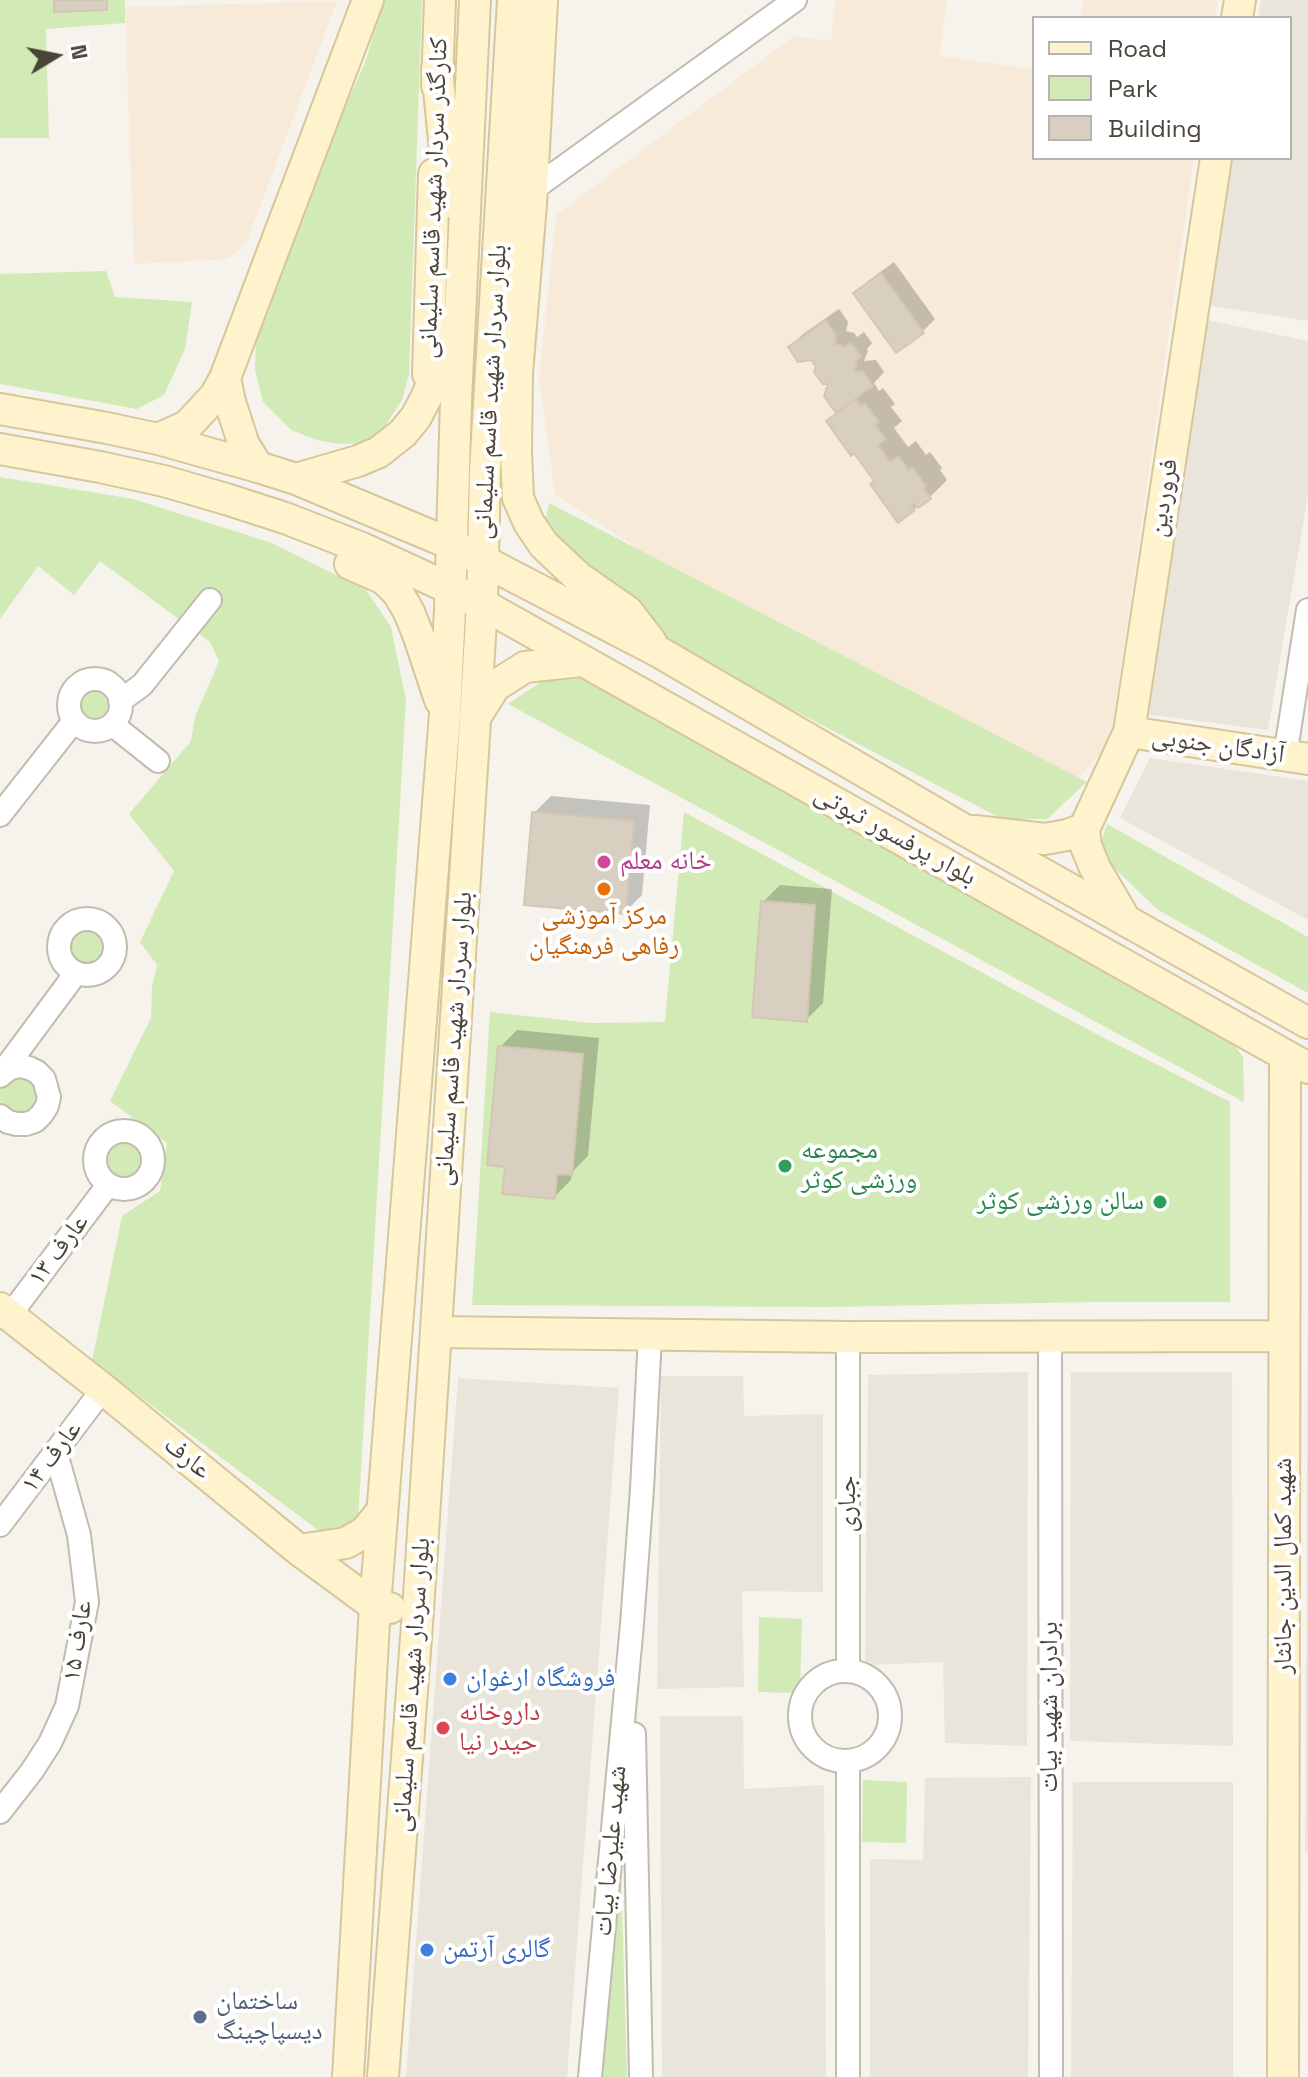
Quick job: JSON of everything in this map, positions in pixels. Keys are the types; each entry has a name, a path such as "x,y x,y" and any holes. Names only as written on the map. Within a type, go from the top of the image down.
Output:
{"main road":[{"path":"158,439 187,426 215,396 225,378 368,0"},
{"name":"کنارگذر سردار شهید قاسم سلیمانی","path":"427,396 440,0"},
{"name":"بلوار سردار شهید قاسم سلیمانی","path":"348,2077 375,1606 445,714 475,0"},
{"name":"بلوار سردار شهید قاسم سلیمانی","path":"383,2077 418,1611 475,717 485,472 513,0"},
{"path":"542,0 532,190 518,354 518,498 529,523 544,545 578,577 627,611 659,652"},
{"path":"296,479 379,452 403,433 427,396 460,310 437,69"},
{"name":"فروردین","path":"1084,829 1129,732 1216,160"},
{"path":"225,378 244,445 258,467"},
{"name":"بلوار پرفسور ثبوتی","path":"0,409 158,439 258,467 296,479 451,544 659,652 963,829 1308,1023"},
{"name":"بلوار پرفسور ثبوتی","path":"0,449 164,481 285,518 362,548 451,589 1296,1061"},
{"path":"285,518 298,539 384,579 398,593 414,625 445,714"},
{"path":"475,717 495,686 525,667 582,661"},
{"name":"آزادگان جنوبی","path":"1129,732 1297,757"},
{"path":"963,829 1045,839 1084,829 1086,846 1095,868 1126,921"},
{"name":"شهید کمال الدین جانثار","path":"1283,2077 1296,1946 1284,1336 1296,1061"},
{"name":"عارف","path":"5,1312 299,1550 375,1606"},
{"path":"436,1332 848,1337 1284,1336"},
{"path":"299,1550 346,1543 365,1532 382,1511"},
{"path":"375,1606 418,1611"}],"street":[{"path":"532,190 795,0"},
{"path":"120,701 142,685 210,600"},
{"path":"1297,757 1308,610"},
{"path":"97,680 105,682 118,693 120,701 118,718 113,725 97,731 89,731 74,721 69,706 70,697 81,684 97,680"},
{"path":"0,815 74,721"},
{"path":"113,725 158,761"},
{"path":"0,1075 76,973"},
{"path":"0,1075 10,1068 29,1068 44,1079 49,1097 47,1106 35,1121 17,1124 0,1116"},
{"name":"عارف ۱۳","path":"5,1312 108,1185"},
{"name":"شهید علیرضا بیات","path":"590,2077 632,1624 650,1336"},
{"name":"برادران شهید بیات","path":"1050,1336 1051,2077"},
{"name":"جباری","path":"848,1337 848,1670"},
{"name":"عارف ۱۴","path":"0,1525 103,1389"},
{"name":"عارف ۱۵","path":"0,1812 50,1743 67,1706 87,1602 79,1535 56,1453"},
{"name":"شهید علیرضا بیات","path":"632,1624 641,2077"},
{"path":"848,1670 867,1676 881,1689 890,1707 890,1726 882,1744 867,1757 848,1763 823,1757 814,1749 805,1740 799,1716 806,1693 814,1684 823,1676 848,1670"},
{"path":"848,1763 848,2077"}],"shaded area":[{"path":"835,0 947,0 939,56 1032,69 1032,160 1194,160 1110,742 1077,780 696,587 555,494 539,379 556,215 794,36 831,41"},
{"path":"1084,0 1218,0 1215,16 1080,16"},
{"path":"1261,0 1308,0 1308,321 1206,305 1233,160 1292,160 1292,16 1258,16"},
{"path":"337,1 246,244 228,259 134,264 125,7"},
{"path":"1207,320 1308,341 1308,495 1268,730 1144,714"},
{"path":"1150,758 1308,781 1308,920 1120,818"},
{"path":"1308,1271 1308,1853 1305,1853"},
{"path":"1028,1372 1027,1746 945,1743 943,1662 865,1665 868,1375"},
{"path":"1071,1372 1232,1372 1233,1746 1070,1741"},
{"path":"661,1376 743,1376 744,1416 823,1414 823,1592 742,1591 744,1687 657,1689"},
{"path":"458,1378 619,1388 567,2077 406,2077"},
{"path":"660,1716 743,1716 744,1789 824,1785 826,2077 662,2077"},
{"path":"1031,1777 1028,2077 870,2077 870,1859 923,1860 925,1778"},
{"path":"1073,1782 1233,1782 1233,2077 1071,2077"}],"green space":[{"path":"0,0 125,0 125,23 46,29 49,138 0,138"},
{"path":"384,0 422,0 409,374 402,400 381,432 360,443 339,444 291,430 263,402 255,370 256,335 305,197 365,63"},
{"path":"106,271 115,297 192,302 185,349 164,395 137,409 0,384 0,274"},
{"path":"0,477 133,499 272,543 366,590 391,627 406,700 358,1521 326,1536 92,1361 122,1216 160,1191 167,1143 110,1101 151,1018 152,987 157,965 140,942 174,871 129,814 191,741 195,717 219,661 210,642 100,561 74,595 38,566 0,619"},
{"path":"549,503 1087,782 1047,819 1002,819 686,654 611,592 544,526"},
{"path":"591,678 1225,1032 1243,1057 1244,1102 508,704 541,682"},
{"path":"95,684 109,690 115,704 109,718 95,724 81,718 75,704 81,690"},
{"name":"مجموعه ورزشی کوثر","path":"684,812 1087,1029 1230,1102 1230,1302 828,1307 472,1305 490,1012 590,1023 665,1022"},
{"path":"1107,824 1308,937 1308,993 1158,910 1097,855"},
{"path":"88,926 103,932 109,947 103,962 88,968 73,962 67,947 73,932"},
{"path":"16,1075 36,1081 39,1106 22,1117 4,1109 0,1100 4,1082"},
{"path":"126,1137 141,1143 147,1158 141,1173 126,1179 111,1173 105,1158 111,1143"},
{"path":"759,1617 802,1619 800,1693 758,1692"},
{"path":"863,1780 907,1782 906,1843 862,1842"},
{"path":"620,1838 627,2077 600,2077"}],"building":[{"path":"54,0 107,0 107,10 54,12"},
{"path":"881,273 924,333 896,353 853,293"},
{"path":"826,320 836,335 835,344 844,348 851,343 861,357 855,362 857,365 853,372 863,371 873,386 836,413 824,396 828,384 823,384 814,372 816,366 811,360 798,362 788,347"},
{"path":"856,399 861,406 865,403 879,422 875,425 886,439 878,445 890,462 898,456 909,470 912,467 931,499 918,508 914,503 911,505 915,510 898,523 870,484 874,481 826,421"},
{"path":"532,812 634,821 626,914 524,905"},
{"path":"761,901 815,905 807,1022 752,1017"},
{"path":"498,1046 583,1054 572,1175 557,1174 555,1199 502,1194 505,1167 487,1165"}],"place":[{"name":"خانه معلم","path":"604,862"},
{"name":"مرکز آموزشی رفاهی فرهنگیان","path":"604,889"},
{"name":"مجموعه ورزشی کوثر","path":"785,1166"},
{"name":"سالن ورزشی کوثر","path":"1160,1202"},
{"name":"فروشگاه ارغوان","path":"450,1679"},
{"name":"داروخانه حیدر نیا","path":"443,1728"},
{"name":"گالری آرتمن","path":"427,1950"},
{"name":"ساختمان دیسپاچینگ","path":"200,2017"}]}
